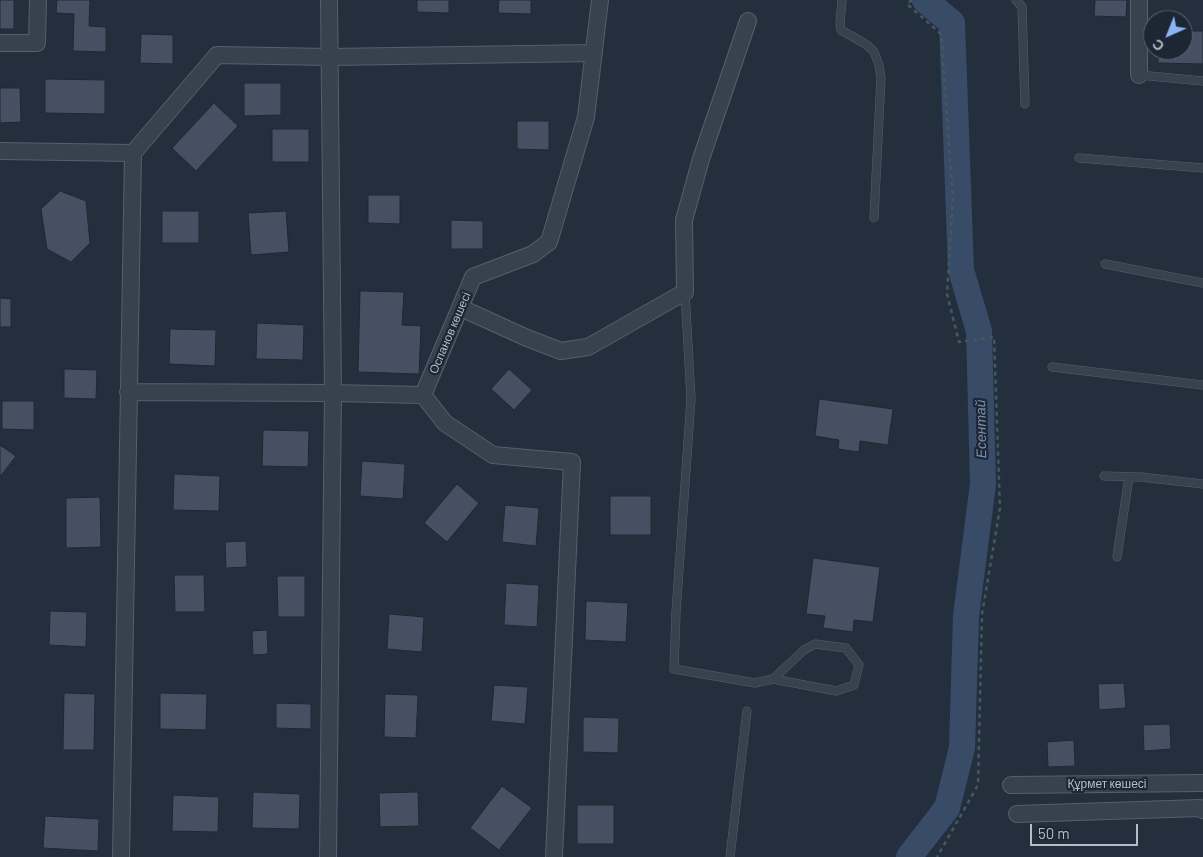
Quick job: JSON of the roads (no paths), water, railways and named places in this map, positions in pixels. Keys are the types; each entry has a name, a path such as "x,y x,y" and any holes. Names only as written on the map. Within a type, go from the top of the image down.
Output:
{"street":[{"path":"0,43 37,43 38,0"},
{"path":"328,857 332,393 329,0"},
{"name":"Оспанов көшесі","path":"423,395 473,277 534,254 549,242 586,117 600,0"},
{"path":"1139,0 1139,76"},
{"path":"461,308 527,338 561,350 588,347 685,292 684,220 701,159 748,21"},
{"path":"121,857 133,154 217,55 330,57 594,53"},
{"path":"0,151 133,154"},
{"path":"128,392 423,395 444,423 493,455 572,462 554,857"},
{"name":"Құрмет көшесі","path":"1011,784 1203,783"},
{"name":"Құрмет көшесі","path":"1017,814 1200,808 1203,810"}],"lane":[{"path":"842,0 841,30 867,45 874,52 881,78 874,218"},
{"path":"1016,0 1022,7 1025,104"},
{"path":"1139,76 1203,81"},
{"path":"1079,158 1203,168"},
{"path":"1105,264 1203,283"},
{"path":"685,292 691,399 676,612 674,669 754,683 773,679 836,691 854,685 859,665 846,648 815,644 804,650 773,679"},
{"path":"1052,367 1203,385"},
{"path":"1104,476 1203,484"},
{"path":"1116,557 1129,477"},
{"path":"730,857 747,711"}],"waterway":[{"name":"Есентай","path":"909,857 947,808 962,748 966,616 983,484 979,331 961,270 952,23 925,0"}]}
